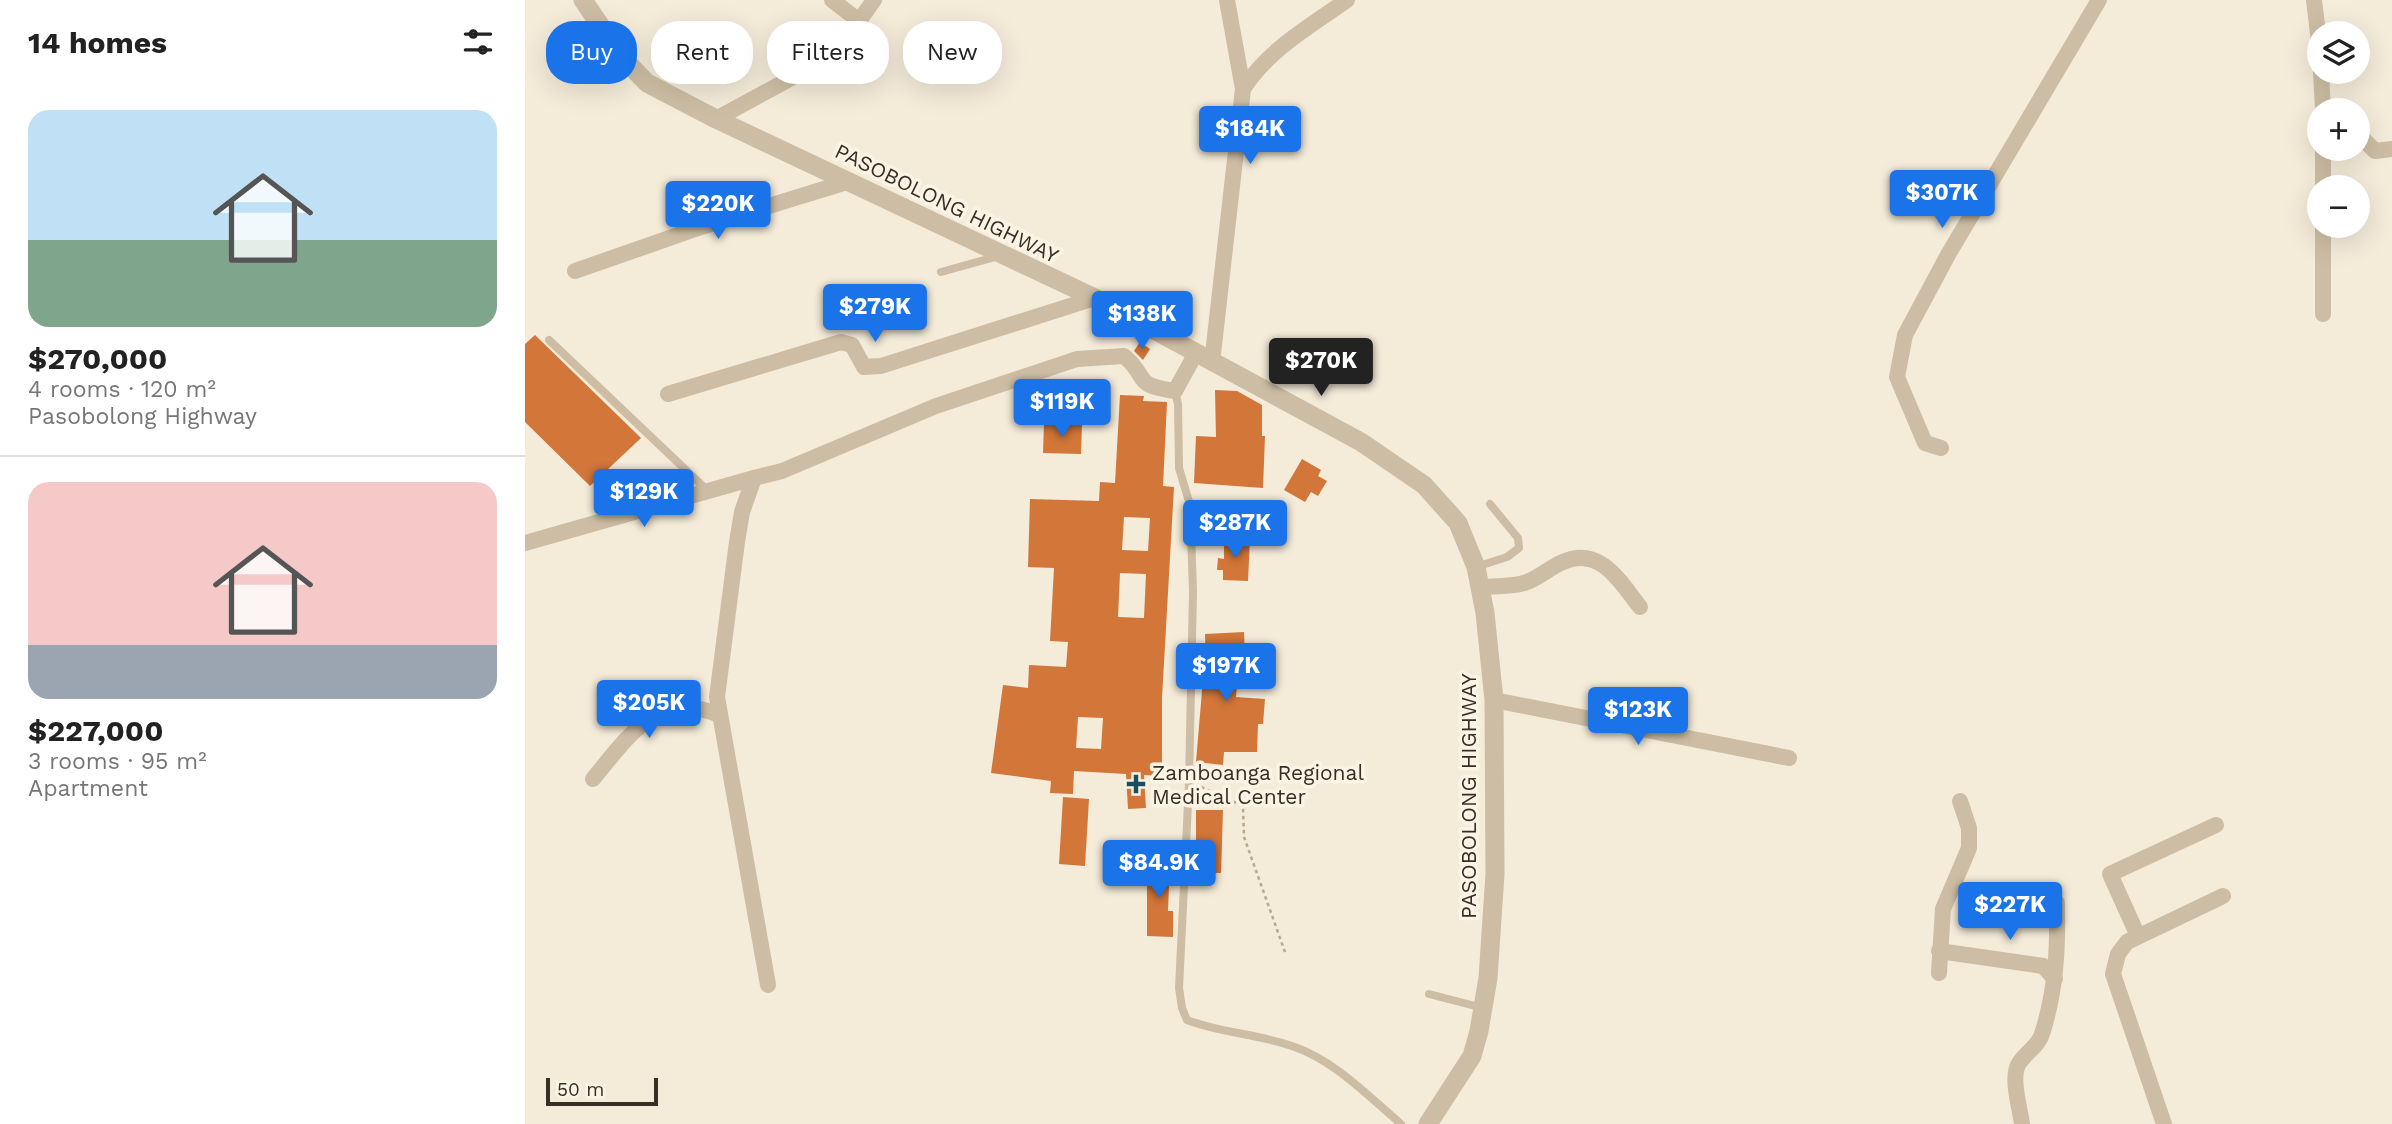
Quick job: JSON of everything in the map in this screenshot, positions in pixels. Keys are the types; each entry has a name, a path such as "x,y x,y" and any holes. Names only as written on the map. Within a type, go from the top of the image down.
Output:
{"street":[{"name":"PASOBOLONG HIGHWAY","path":"583,0 621,56 647,83 1000,256 1095,298 1361,442 1424,485 1458,523 1481,587 1494,701 1495,874 1483,1008 1472,1056 1428,1124"},
{"path":"832,0 859,21 874,0"},
{"path":"525,543 782,471 936,406 1077,359 1124,356 1132,363 1142,382 1150,387 1175,391 1204,358 1243,89 1227,0"},
{"path":"1243,89 1258,66 1274,52 1347,0"},
{"path":"1941,448 1925,443 1897,377 1905,335 1949,253 2099,0"},
{"path":"2314,0 2316,21"},
{"path":"716,119 780,84"},
{"path":"2370,146 2375,151 2392,149"},
{"path":"575,271 701,227 850,181"},
{"path":"2323,238 2323,314"},
{"path":"668,394 841,342 852,345 864,367 881,366 1095,298"},
{"path":"754,478 742,513 737,542 729,619 721,655 717,714 740,822 768,985"},
{"path":"1481,587 1524,583 1565,560 1584,558 1599,562 1611,570 1640,607"},
{"path":"1494,701 1789,758"},
{"path":"593,779 636,726 651,717 686,707 701,708 717,714"},
{"path":"1939,973 1943,909 1969,848 1969,828 1960,801"},
{"path":"2138,936 2110,874 2216,825"},
{"path":"2164,1124 2113,974 2122,948 2127,942 2223,896"},
{"path":"2022,1124 2016,1072 2042,1036 2055,979 2057,903"},
{"path":"1939,951 2032,963 2049,971 2055,979"}],"lane":[{"path":"941,272 1000,256"},
{"path":"549,340 708,491"},
{"path":"1175,391 1178,404 1179,468 1190,505 1193,591 1189,783 1179,988 1182,1008 1187,1020 1206,1027 1292,1046 1317,1057 1341,1073 1401,1124"},
{"path":"1476,567 1507,557 1519,548 1518,538 1490,503"},
{"path":"1429,994 1483,1008"}],"path":[{"path":"1189,783 1243,806 1244,837 1286,952"}],"building":[{"path":"535,335 641,438 590,486 525,422 525,344"},
{"path":"1140,342 1150,349 1143,360 1134,351"},
{"path":"1215,390 1237,391 1262,405 1262,436 1265,436 1263,488 1194,483 1196,436 1216,437"},
{"path":"1120,395 1144,396 1143,401 1167,402 1163,486 1174,487 1162,698 1162,776 1144,775 1146,808 1128,809 1126,774 1074,771 1073,794 1050,793 1051,781 991,773 1003,685 1028,688 1029,665 1066,667 1068,642 1050,641 1054,568 1028,567 1030,499 1099,501 1100,482 1115,483","holes":["1124,517 1150,518 1148,551 1122,550","1120,573 1146,574 1144,618 1118,617","1078,717 1103,718 1101,749 1076,748"]},
{"path":"1044,423 1082,425 1081,454 1043,453"},
{"path":"1302,459 1321,470 1318,476 1327,481 1318,496 1311,492 1305,502 1284,490"},
{"path":"1224,538 1250,539 1248,581 1223,580 1223,570 1217,570 1218,558 1224,559"},
{"path":"1244,632 1245,657 1239,658 1236,697 1265,699 1263,724 1258,724 1257,752 1224,752 1223,765 1196,762 1206,667 1205,634"},
{"path":"1063,797 1089,799 1085,866 1059,864"},
{"path":"1196,810 1223,810 1221,873 1196,873"},
{"path":"1147,860 1170,861 1168,911 1173,911 1173,937 1147,936"}],"place":[{"name":"Zamboanga Regional Medical Center","path":"1136,784"}]}
